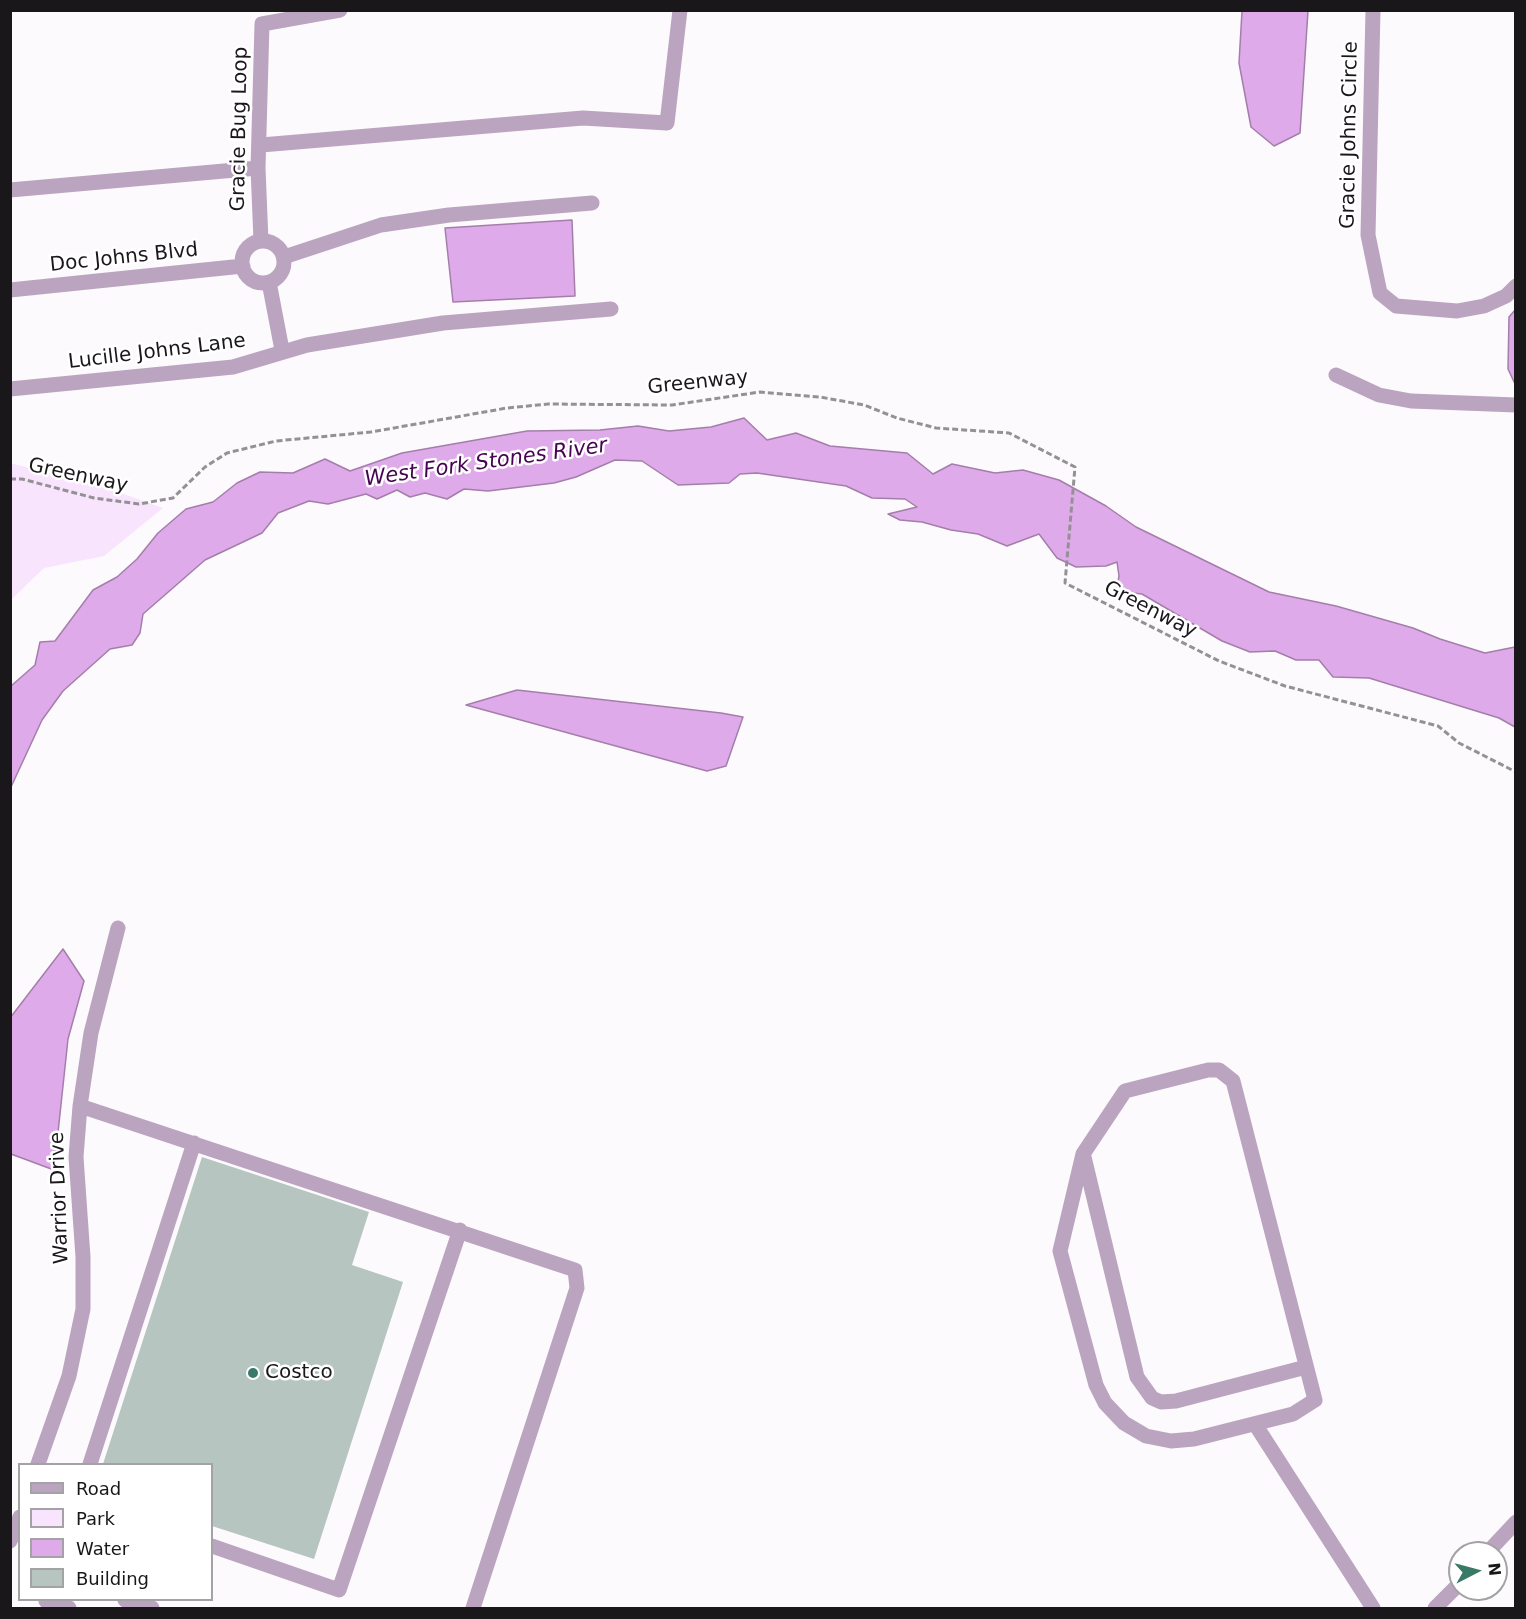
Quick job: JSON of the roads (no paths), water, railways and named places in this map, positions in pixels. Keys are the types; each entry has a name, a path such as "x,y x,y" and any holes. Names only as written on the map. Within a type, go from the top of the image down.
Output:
{"street":[{"name":"Gracie Bug Loop","path":"261,241 258,168 261,145 262,24 340,10"},
{"path":"261,145 583,118 667,123 680,10"},
{"name":"Gracie Johns Circle","path":"1373,10 1368,235 1380,293 1396,306 1457,311 1484,306 1506,296 1515,286"},
{"path":"10,190 258,168"},
{"path":"284,257 381,225 449,215 592,203"},
{"path":"261,241 272,243 284,257 282,273 278,280 269,282 256,282 249,277 243,266 245,252 261,241"},
{"name":"Doc Johns Blvd","path":"10,290 243,266"},
{"path":"269,282 282,350"},
{"name":"Lucille Johns Lane","path":"10,389 233,367 282,350 443,324 611,309"},
{"path":"1335,375 1379,395 1410,402 1515,405"},
{"name":"Warrior Drive","path":"38,1463 69,1376 83,1309 83,1257 76,1158 80,1106 91,1033 118,928"},
{"path":"1208,1070 1219,1070 1233,1081 1306,1367 1315,1400 1293,1414 1194,1439 1171,1441 1146,1436 1124,1422 1105,1403 1096,1385 1060,1251 1083,1154 1125,1091 1208,1070"},
{"path":"80,1106 460,1230 574,1270 577,1288 473,1608"},
{"path":"90,1463 194,1143"},
{"path":"1083,1154 1137,1377 1152,1398 1161,1402 1176,1401 1306,1367"},
{"path":"213,1546 339,1590 460,1230"},
{"path":"1255,1424 1373,1608"},
{"path":"10,1541 18,1522"},
{"path":"1498,1541 1515,1522"},
{"path":"1435,1608 1448,1595"},
{"path":"131,1601 152,1608"},
{"path":"46,1603 69,1608"}],"water":[{"path":"1242,11 1308,11 1300,133 1274,146 1251,127 1239,63"},
{"path":"572,220 575,296 453,302 445,228"},
{"path":"1515,310 1515,384 1508,369 1509,317"},
{"name":"West Fork Stones River","path":"744,418 767,440 796,433 830,446 907,453 933,474 952,464 995,473 1023,470 1059,480 1106,506 1136,527 1269,592 1336,606 1413,628 1485,653 1515,647 1515,727 1499,718 1369,678 1333,677 1319,660 1296,660 1275,651 1250,652 1222,641 1142,594 1116,591 1119,576 1117,562 1106,566 1076,567 1057,558 1039,534 1007,546 978,534 922,522 900,520 888,514 917,507 905,499 872,498 846,486 757,473 740,474 729,483 678,485 642,461 615,460 576,477 554,483 488,491 464,489 447,499 425,493 410,497 397,490 377,499 366,494 328,504 309,501 278,513 262,533 205,560 143,614 140,633 132,645 110,649 63,691 42,720 11,787 11,686 35,665 40,642 55,641 93,590 117,577 137,559 158,533 186,509 213,502 237,483 260,472 293,473 325,459 350,471 402,453 527,431 600,430 638,426 669,431 711,427"},
{"path":"517,690 743,717 726,766 707,771 466,705"},
{"path":"63,949 84,981 68,1039 54,1170 11,1154 10,1018"}],"place":[{"name":"Costco","path":"253,1373"}]}
